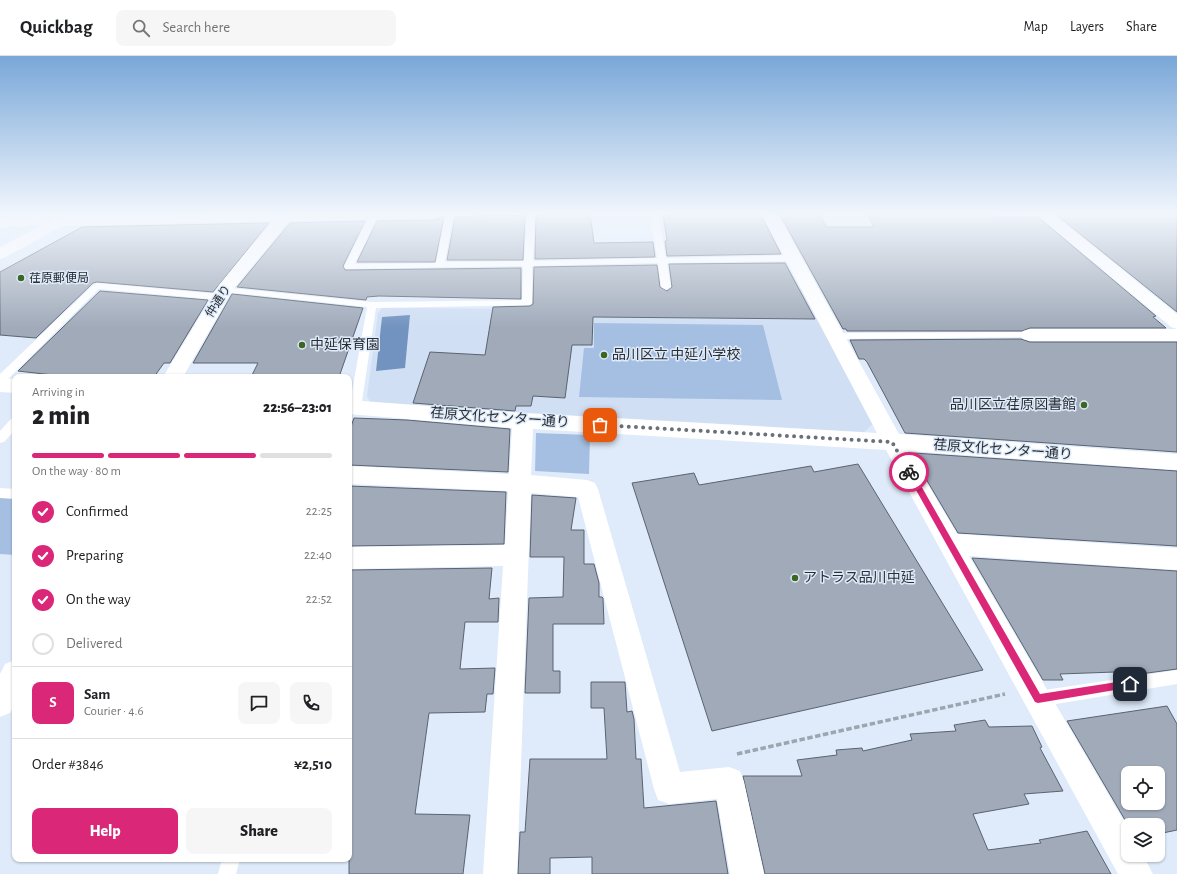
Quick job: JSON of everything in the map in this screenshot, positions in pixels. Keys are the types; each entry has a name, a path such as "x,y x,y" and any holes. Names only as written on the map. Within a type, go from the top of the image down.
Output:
{"street":[{"name":"仲通り","path":"175,374 222,293 256,251"},
{"path":"789,251 892,442 1136,874"},
{"path":"1090,251 1177,323"},
{"path":"1158,307 1177,308"},
{"path":"1030,335 1177,335"},
{"path":"0,385 12,386"},
{"name":"荏原文化センター通り","path":"352,407 523,421 892,442 1177,462"},
{"path":"500,874 523,421"},
{"path":"352,475 520,483 587,489 669,789 729,782 746,874"},
{"path":"950,544 1177,559"},
{"path":"352,558 516,555"},
{"path":"0,702 12,680"}],"lane":[{"path":"357,251 349,267 793,258"},
{"path":"440,265 443,251"},
{"path":"0,380 97,286 222,293 372,305 527,304 529,251"},
{"path":"660,251 666,287"},
{"path":"352,407 372,305"},
{"path":"835,336 1030,335"},
{"path":"0,439 12,425"},
{"path":"0,493 12,494"},
{"path":"1034,693 1177,677"},
{"path":"227,874 231,862"}],"path":[{"path":"732,756 1034,693"}],"shaded area":[{"name":"品川区立 中延小学校","path":"535,289 802,289 873,424 864,432 371,404 367,396 378,313 382,308 533,309"},
{"path":"410,315 405,368 376,371 382,317"},
{"path":"594,323 763,325 782,400 579,397 584,348 594,348"},
{"path":"536,433 590,435 589,474 535,471"},
{"path":"0,496 12,497 12,555 0,554"}],"building":[{"path":"38,251 246,251 213,292 97,282 93,283 36,338 0,335 0,272"},
{"path":"267,251 350,251 343,266 345,270 521,268 521,299 379,296 367,297 366,300 237,287"},
{"path":"362,251 437,251 435,262 357,262"},
{"path":"449,251 523,251 523,260 447,260"},
{"path":"535,251 654,251 655,257 535,259"},
{"path":"666,251 780,251 781,254 667,256"},
{"path":"800,251 1079,251 1156,316 1153,317 1166,328 1030,328 1022,331 847,331 846,329 843,329"},
{"path":"1101,251 1177,251 1177,312"},
{"path":"785,263 815,319 593,317 592,345 572,345 565,398 533,396 531,406 516,406 515,411 413,403 430,352 485,355 493,307 530,306 533,304 534,267 657,265 660,287 667,291 672,287 669,264"},
{"path":"100,291 208,300 170,363 164,363 156,374 44,374 18,371"},
{"path":"232,294 363,308 340,374 252,374 258,363 193,363"},
{"path":"1021,339 1030,342 1177,342 1177,452 905,433 867,362 864,359 859,359 850,340"},
{"path":"354,418 407,420 510,429 508,472 352,465 352,424"},
{"path":"914,453 1177,471 1177,546 958,533 916,462"},
{"name":"アトラス品川中延","path":"858,464 983,670 712,731 632,483 694,473 699,485 811,466 814,472"},
{"path":"352,486 506,492 504,544 352,546"},
{"path":"532,495 576,498 571,530 584,530 584,564 594,564 599,583 599,597 603,598 604,624 553,624 553,671 560,671 560,693 525,693 529,598 563,597 564,557 530,557"},
{"path":"972,558 1177,571 1177,669 1118,677 1115,672 1060,674 1063,680 1043,680"},
{"path":"492,568 489,599 499,598 498,622 465,622 460,669 495,668 493,694 487,694 485,712 429,713 415,814 470,815 463,874 349,874 349,862 352,862 352,570"},
{"path":"591,682 625,682 627,712 632,711 634,719 636,759 641,759 644,808 716,801 728,874 592,874 592,857 550,858 550,874 518,874 520,832 525,832 530,759 607,759 604,708 591,708"},
{"path":"1167,706 1177,724 1177,830 1165,833 1165,818 1124,818 1067,721"},
{"path":"985,720 989,727 1032,726 1042,747 1040,748 1063,791 1024,794 1029,804 973,814 988,850 1041,843 1039,840 1087,831 1111,874 765,874 743,776 802,776 797,760 837,755 836,750 862,748 863,751 912,740 910,734 956,731 954,725"}],"way so far":[{"path":"600,425 892,442 909,472"}],"place":[{"name":"荏原郵便局","path":"21,278"},
{"name":"中延保育園","path":"302,345"},
{"name":"品川区立 中延小学校","path":"604,355"},
{"name":"品川区立荏原図書館","path":"1084,405"},
{"name":"アトラス品川中延","path":"795,578"}],"route":[{"path":"909,472 1038,699 1130,684"}]}
